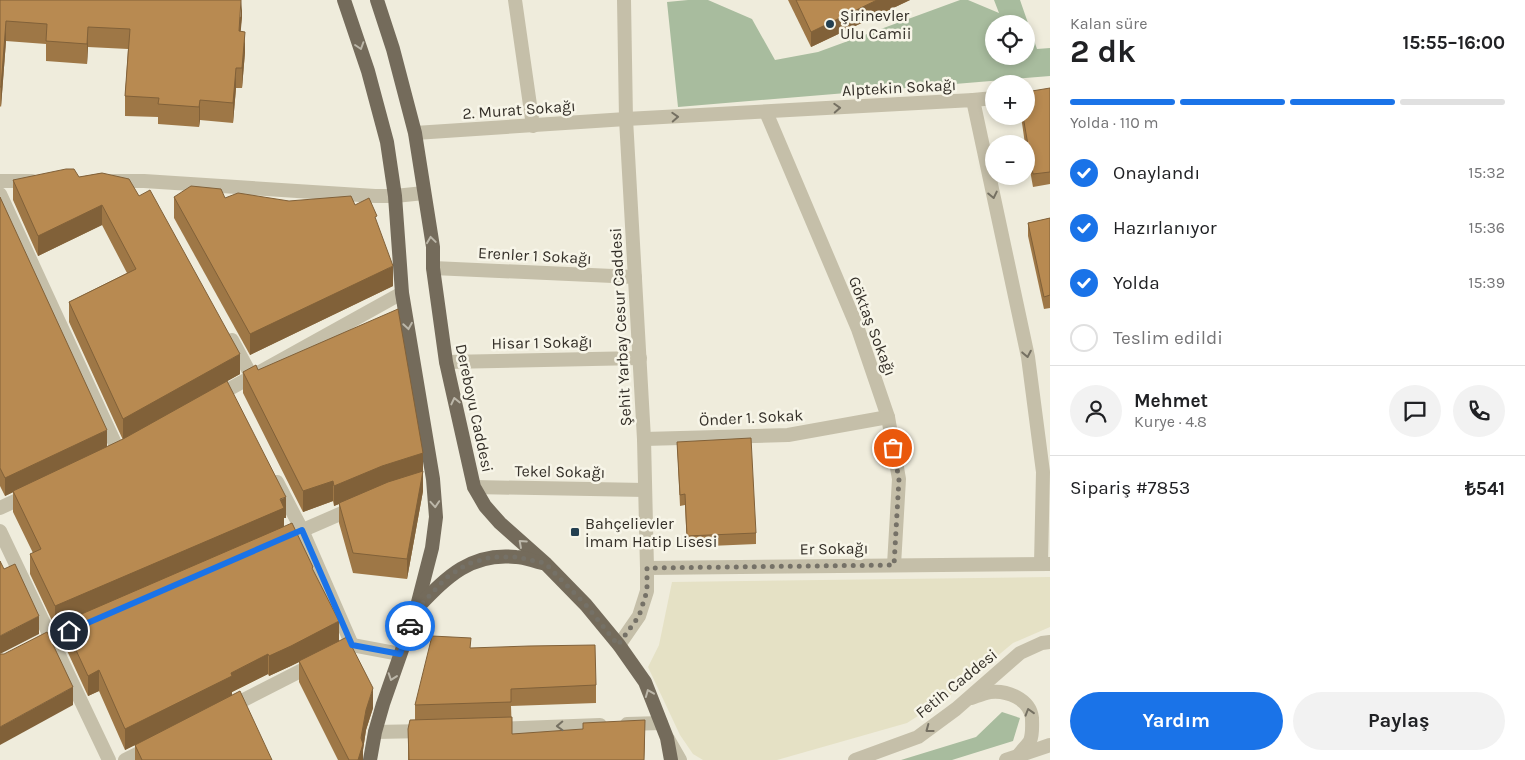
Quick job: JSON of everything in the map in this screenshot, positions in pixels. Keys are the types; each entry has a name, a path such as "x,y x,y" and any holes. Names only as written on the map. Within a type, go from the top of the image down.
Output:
{"main road":[{"path":"344,0 368,71 387,142 395,196 402,293 433,479 436,517 433,540 416,610 374,732 370,760"},
{"name":"Dereboyu Caddesi","path":"377,0 393,49 415,133 433,247 433,268 446,362 474,487 485,506 500,522 545,563 586,605 645,682 667,738 671,760"},
{"path":"416,610 446,578 467,564 492,557 516,557 545,563"}],"street":[{"path":"515,0 533,126"},
{"name":"Şehit Yarbay Cesur Caddesi","path":"618,645 639,616 647,591 644,439 626,119 624,0"},
{"path":"973,100 985,99"},
{"name":"Alptekin Sokağı","path":"626,119 973,100 1028,357 1043,472 1046,564"},
{"name":"Göktaş Sokağı","path":"766,112 858,329 888,417 899,479 894,565"},
{"name":"2. Murat Sokağı","path":"415,133 626,119"},
{"path":"144,180 153,198"},
{"path":"96,181 144,180 375,196 424,193"},
{"path":"0,181 48,181"},
{"path":"0,194 119,451"},
{"name":"Erenler 1 Sokağı","path":"433,268 635,277"},
{"path":"205,403 233,393 252,377 402,293"},
{"path":"224,326 252,377"},
{"name":"Hisar 1 Sokağı","path":"446,362 640,358"},
{"name":"Önder 1. Sokak","path":"644,439 788,435 888,417"},
{"path":"271,468 302,530 352,645"},
{"path":"417,484 433,479"},
{"name":"Tekel Sokağı","path":"474,487 645,490"},
{"path":"0,508 42,488"},
{"path":"266,546 368,501"},
{"path":"0,531 109,760"},
{"name":"Er Sokağı","path":"647,568 1046,564"},
{"path":"0,664 51,638 87,623"},
{"name":"Fetih Caddesi","path":"855,760 918,737 967,699 1020,653 1042,643 1050,642"},
{"path":"212,716 352,645 400,654"},
{"path":"967,699 989,692 1003,692 1015,696 1027,704 1031,713 1030,740 1012,758"},
{"path":"483,729 661,723"},
{"path":"374,732 444,730"},
{"path":"667,738 680,760"},
{"path":"125,760 160,742"},
{"path":"1012,758 1050,745"}],"green space":[{"path":"708,0 752,19 775,60 818,52 960,0 968,0 999,13 994,0 1020,0 1025,15 985,15 985,65 1035,65 1035,43 1037,49 1050,48 1050,76 985,75 985,81 678,107 667,2"},
{"path":"1002,712 1020,718 1013,741 952,760 901,760 976,737"}],"shaded area":[{"path":"1050,577 1050,627 1013,643 949,696 907,723 777,760 703,760 693,754 680,735 648,667 659,645 672,582"}],"building":[{"path":"0,0 241,0 239,31 245,32 242,68 236,68 233,103 200,100 199,107 158,104 159,98 125,96 130,29 88,27 87,44 46,41 47,24 6,21 0,87"},
{"path":"796,0 877,0 811,32"},
{"path":"1050,88 1050,172 1035,174 1035,135 1026,135 1025,125 1035,125 1035,90"},
{"path":"74,169 79,177 102,173 129,179 139,196 150,190 240,354 123,419 69,302 136,269 102,205 38,236 13,180"},
{"path":"191,186 221,189 225,198 238,193 289,201 351,196 355,205 369,198 377,216 375,217 393,266 250,334 174,197"},
{"path":"0,197 107,430 5,478 0,468"},
{"path":"1050,218 1050,295 1044,297 1028,223"},
{"path":"398,309 423,453 382,466 334,486 333,481 303,491 243,372 256,365 258,370"},
{"path":"227,381 286,497 280,499 284,508 55,606 30,554 41,549 13,491 123,439"},
{"path":"751,438 756,533 687,536 685,494 680,495 677,442"},
{"path":"423,471 407,559 353,553 339,503 388,482"},
{"path":"292,523 339,621 291,646 269,656 268,654 231,673 232,676 125,729 99,670 88,676 63,622"},
{"path":"0,561 4,569 15,564 39,616 0,636"},
{"path":"47,632 73,687 0,727 0,654 4,654"},
{"path":"432,636 471,638 470,648 595,645 596,685 511,689 511,702 415,705"},
{"path":"347,637 373,688 366,710 361,738 363,744 358,760 349,760 299,661"},
{"path":"240,691 272,760 142,760 135,745"},
{"path":"512,717 512,734 583,729 583,723 645,720 644,760 409,760 408,729 410,720"}],"way so far":[{"path":"410,626 416,610 446,578 467,564 492,557 516,557 545,563 586,605 618,645 639,616 647,591 647,568 894,565 899,479 893,448"}],"place":[{"name":"Şirinevler Ulu Camii","path":"830,24"},
{"name":"Bahçelievler İmam Hatip Lisesi","path":"575,532"}],"route":[{"path":"69,631 302,530 352,645 400,654 410,626"}]}
